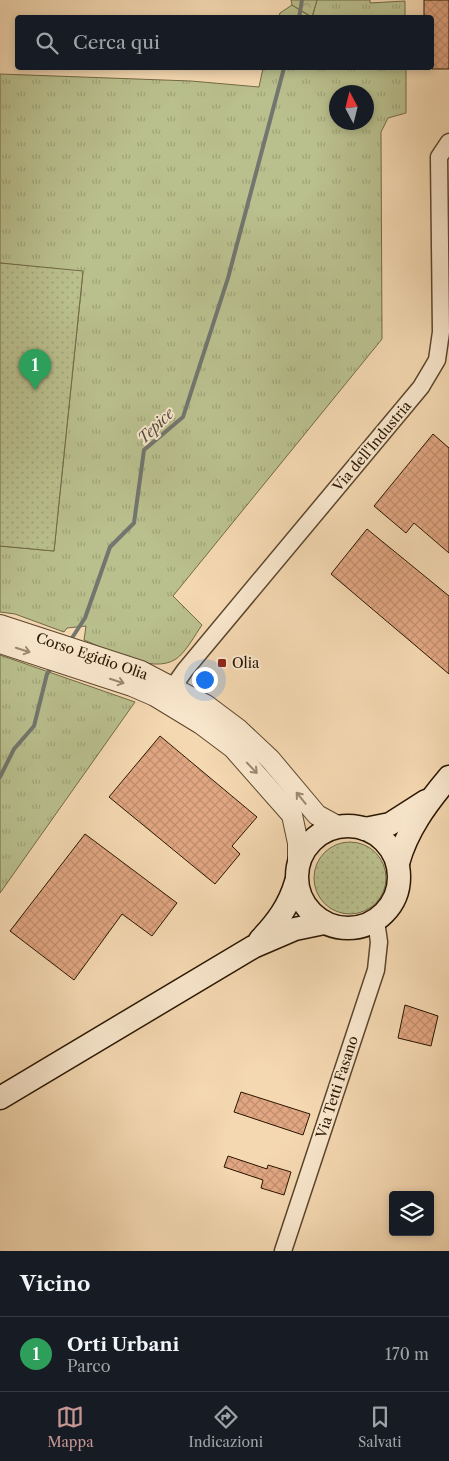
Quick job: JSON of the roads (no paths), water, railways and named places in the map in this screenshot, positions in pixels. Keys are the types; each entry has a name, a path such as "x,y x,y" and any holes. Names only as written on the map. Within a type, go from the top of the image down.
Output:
{"main road":[{"path":"398,863 402,847 431,798 449,777"},
{"path":"253,947 283,915 304,849 314,839 326,831 339,826 365,828 390,824 431,798"},
{"path":"297,872 301,899 310,913 324,923 336,928 350,929 376,921 388,910 396,896 400,879 398,863 390,848 379,836 365,828"},
{"path":"0,1098 253,947 296,929 324,923"}],"street":[{"name":"Via dell'Industria","path":"168,694 421,387 437,360 442,332 439,157 449,142"},
{"name":"Corso Egidio Olia","path":"0,625 50,650"},
{"name":"Corso Egidio Olia","path":"0,643 50,650 76,658 141,671 201,724 233,748 292,815 298,842 297,872"},
{"name":"Corso Egidio Olia","path":"168,694 206,705 238,729 270,759 317,815 339,826"},
{"name":"Via Tetti Fasano","path":"282,1251 376,970 380,942 376,921"}],"waterway":[{"name":"Tepice","path":"300,15 302,0"},
{"name":"Tepice","path":"70,641 85,618 110,547 134,523 144,450 183,417 228,278 283,70"},
{"name":"Tepice","path":"0,777 14,749 34,726 47,674 52,667"}],"place":[{"name":"Orti Urbani","path":"35,390"},
{"name":"Olia","path":"222,663"}]}
